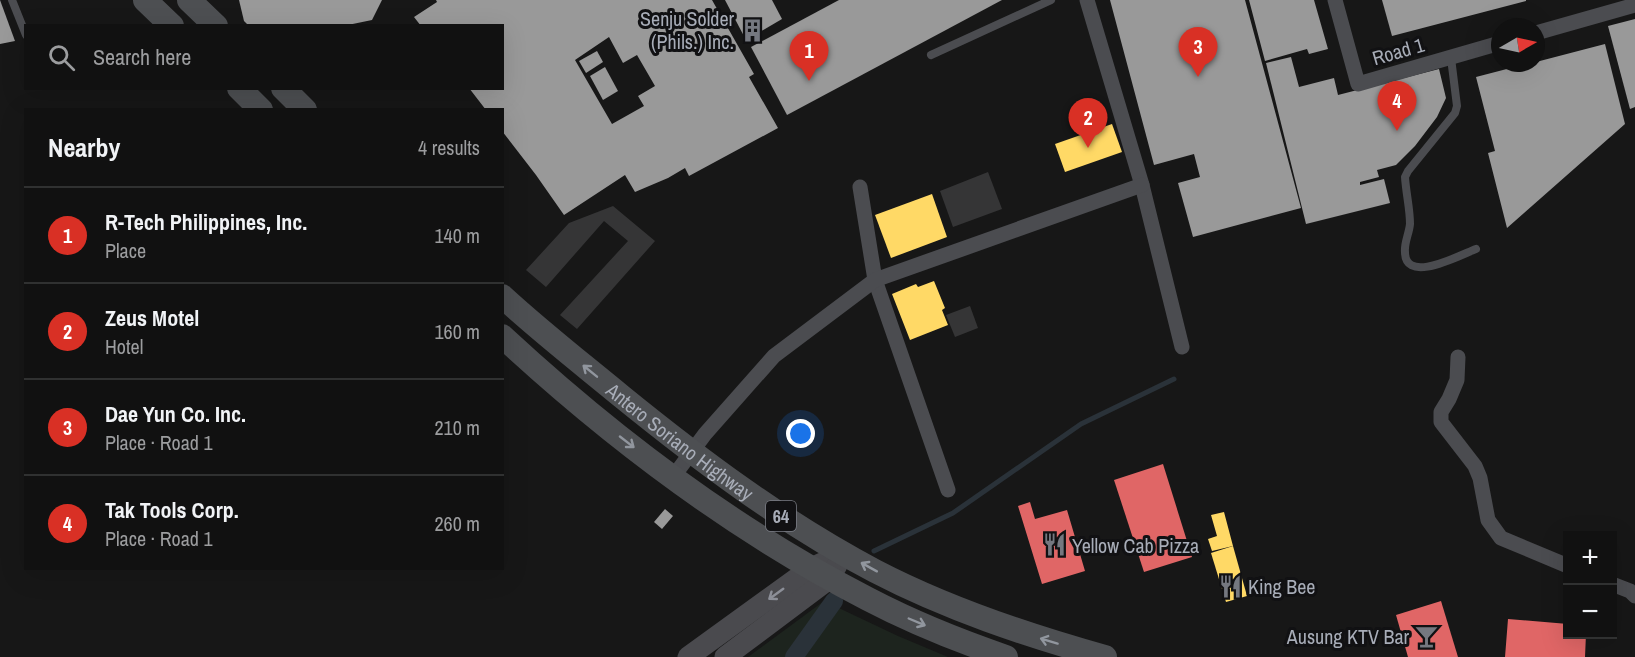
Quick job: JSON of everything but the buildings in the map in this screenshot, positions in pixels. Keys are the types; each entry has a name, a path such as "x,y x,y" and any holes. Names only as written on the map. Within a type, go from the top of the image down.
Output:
{"main road":[{"path":"145,0 170,24"},
{"path":"189,0 214,24"},
{"path":"240,90 259,108"},
{"path":"285,90 303,108"},
{"name":"Antero Soriano Highway","path":"504,298 691,452 811,535 875,571 956,608 1046,640 1105,657"},
{"name":"Antero Soriano Highway","path":"504,338 623,440 742,525 869,600 1006,657"},
{"path":"725,657 844,553"},
{"path":"688,657 820,573"}],"street":[{"path":"1087,0 1142,185 1182,347"},
{"name":"Road 1","path":"1335,0 1358,84 1491,47"},
{"path":"1545,30 1635,5"},
{"path":"673,477 691,452 774,356 875,280 1142,185"},
{"path":"860,187 875,280 948,490"},
{"path":"1458,357 1457,380 1441,412 1441,422 1475,466 1480,478 1488,520 1501,538 1563,564"},
{"path":"1615,585 1630,591 1635,596"}],"lane":[{"path":"12,0 24,30"},
{"path":"931,55 1051,0"},
{"path":"1451,58 1457,106 1455,113 1408,171 1406,177 1410,223 1404,251 1410,266 1416,268 1433,265 1476,249"}],"shaded area":[{"path":"824,601 898,636 948,657 748,657"}],"waterway":[{"path":"874,551 953,513 1081,424 1174,379"},
{"path":"794,657 834,601"}],"place":[{"name":"Senju Solder (Phils.) Inc.","path":"752,30"},
{"name":"Dae Yun Co. Inc.","path":"1198,77"},
{"name":"R-Tech Philippines, Inc.","path":"809,81"},
{"name":"Tak Tools Corp.","path":"1397,131"},
{"name":"Zeus Motel","path":"1088,148"},
{"name":"Yellow Cab Pizza","path":"1054,545"},
{"name":"King Bee","path":"1230,586"},
{"name":"Ausung KTV Bar","path":"1427,636"}]}
